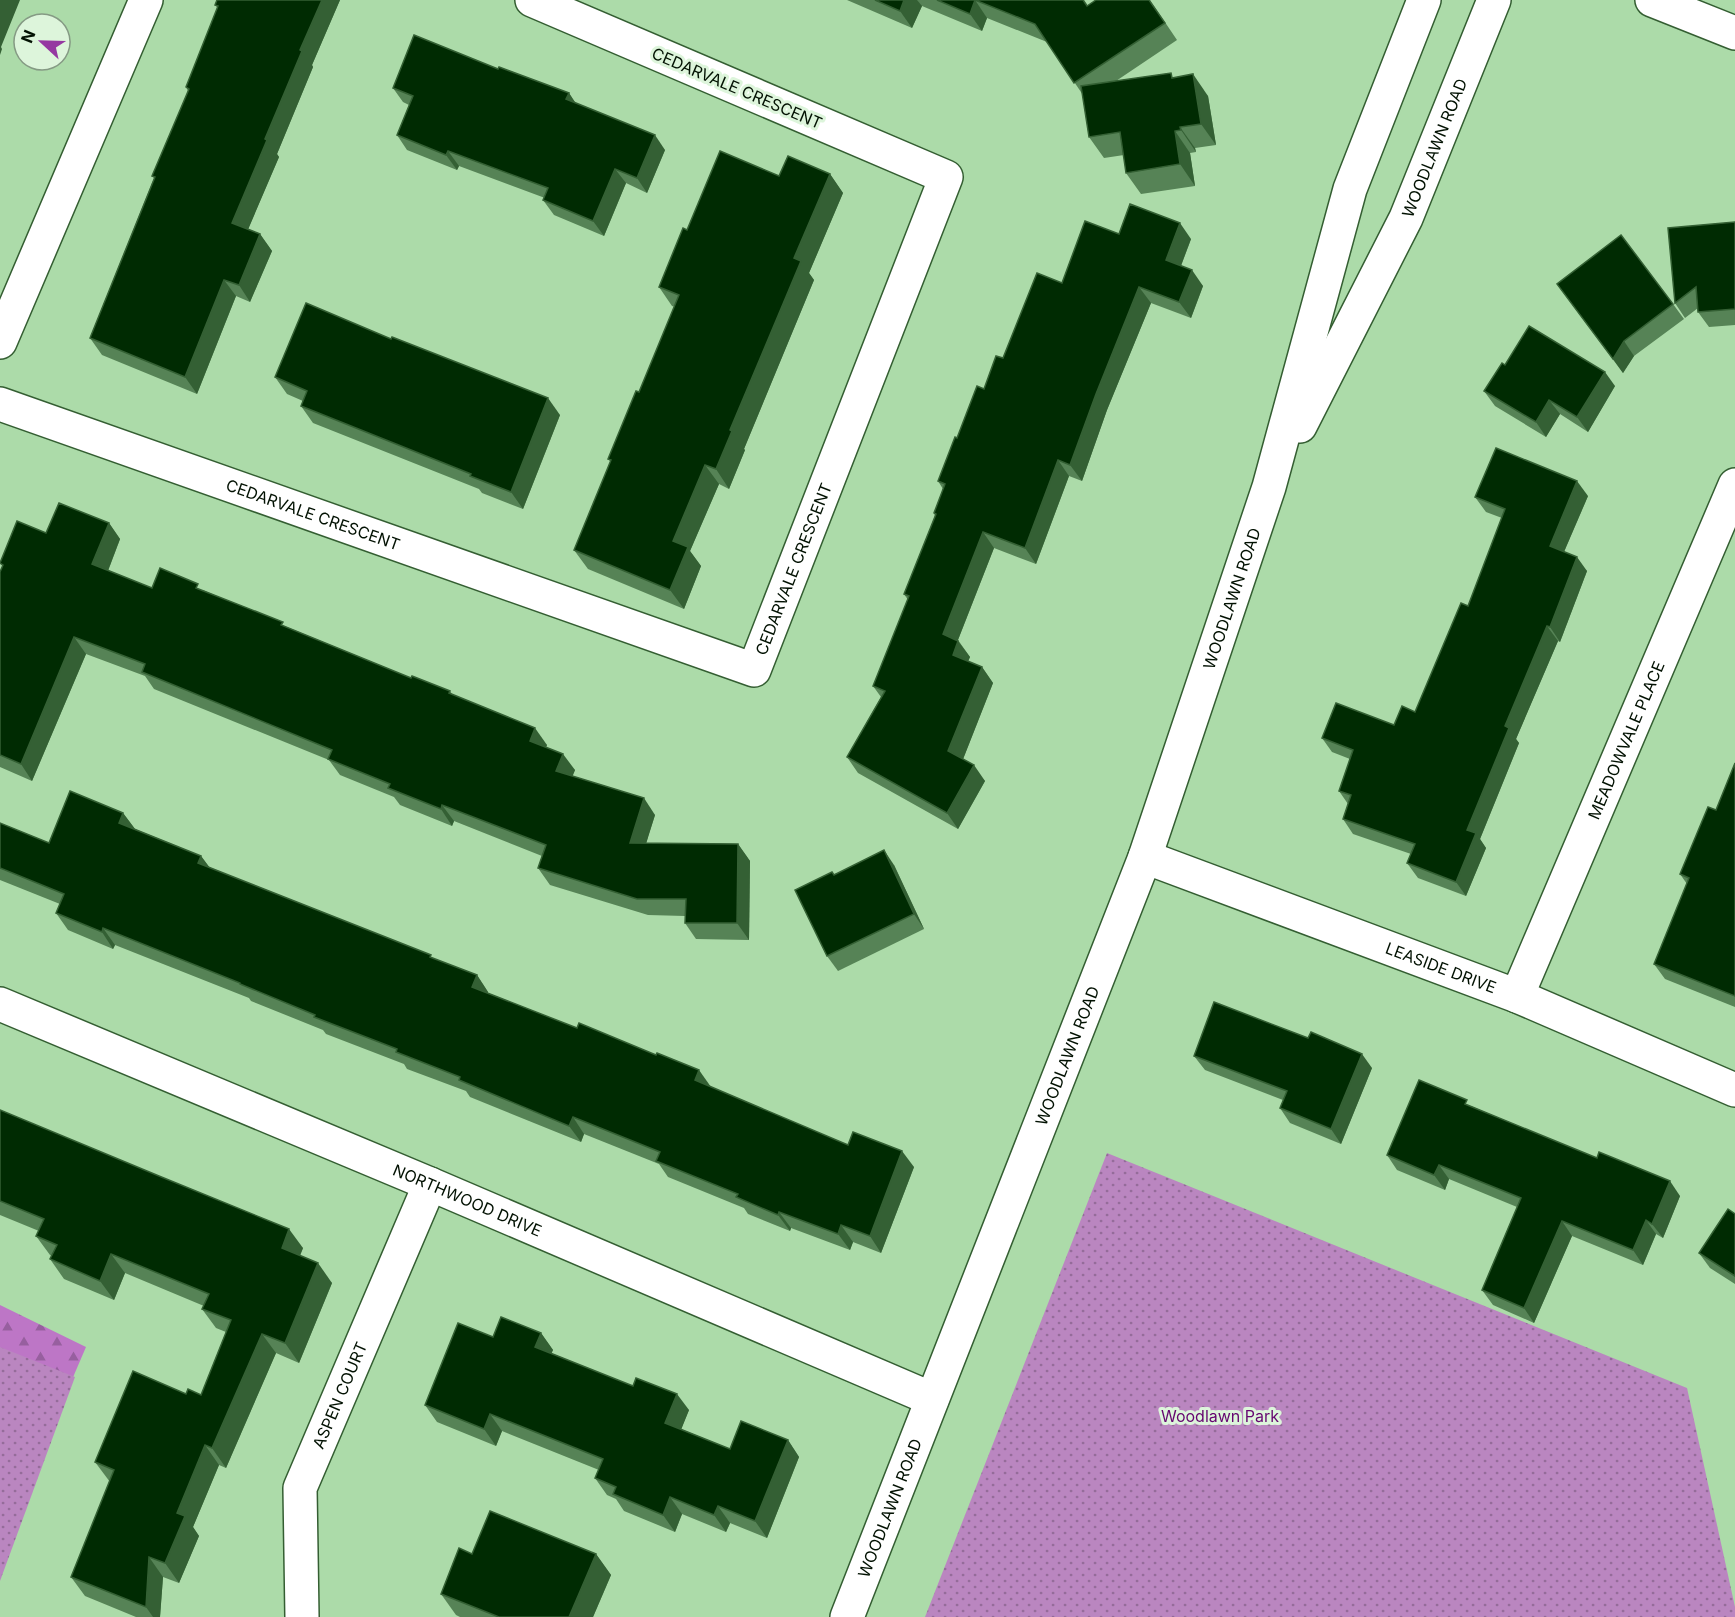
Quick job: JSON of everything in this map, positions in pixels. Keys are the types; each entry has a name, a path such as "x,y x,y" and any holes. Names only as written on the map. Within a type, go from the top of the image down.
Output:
{"street":[{"path":"0,342 146,0"},
{"name":"CEDARVALE CRESCENT","path":"0,404 754,670 946,177 532,0"},
{"name":"WOODLAWN ROAD","path":"847,1617 1145,857 1269,487 1350,189 1424,0"},
{"name":"WOODLAWN ROAD","path":"1269,487 1406,218 1494,0"},
{"path":"1652,0 1735,33"},
{"name":"MEADOWVALE PLACE","path":"1516,996 1735,485"},
{"name":"LEASIDE DRIVE","path":"1145,857 1516,996 1735,1090"},
{"name":"NORTHWOOD DRIVE","path":"0,1004 430,1184 932,1399"},
{"name":"ASPEN COURT","path":"302,1617 300,1488 430,1184"}],"green space":[{"name":"Woodlawn Park","path":"1107,1153 1687,1388 1735,1607 1735,1617 925,1617"},
{"path":"0,1305 86,1347 13,1517 0,1522"},
{"path":"0,1347 75,1377 0,1581"}],"building":[{"path":"217,0 322,0 232,223 260,234 239,285 224,280 185,377 90,338 155,177 152,176 189,89 186,87 218,6 215,5"},
{"path":"875,0 904,0 900,11"},
{"path":"937,0 975,0 970,14"},
{"path":"975,0 1083,0 1087,6 1096,0 1149,0 1165,23 1074,83 1035,24"},
{"path":"414,35 498,69 499,67 569,93 566,99 655,135 637,178 615,169 593,221 543,200 548,188 448,151 446,155 397,135 413,96 393,88"},
{"path":"1171,73 1172,78 1193,74 1201,124 1180,127 1181,130 1175,131 1180,164 1126,173 1120,132 1089,137 1081,86"},
{"path":"720,151 779,176 788,156 830,174 794,258 801,261 716,469 705,465 673,541 688,547 670,590 574,550 636,391 639,392 679,295 659,287 683,228 687,230"},
{"path":"1130,204 1180,223 1166,260 1192,270 1179,302 1139,287 1070,465 1058,460 1025,548 983,532 943,634 958,641 953,655 982,667 948,751 974,765 947,813 847,757 885,691 873,686 909,596 904,594 936,514 934,513 945,484 938,481 977,386 984,389 996,356 1003,358 1037,273 1062,283 1085,221 1119,234"},
{"path":"1735,222 1735,309 1698,312 1696,287 1675,303 1668,228"},
{"path":"1621,235 1673,304 1624,341 1613,359 1557,284"},
{"path":"306,303 391,339 392,337 548,398 511,492 301,406 307,391 275,377"},
{"path":"1529,326 1605,372 1577,417 1549,400 1536,422 1484,391 1502,363 1505,365"},
{"path":"1496,448 1577,481 1550,546 1577,557 1550,627 1547,626 1505,726 1509,728 1467,830 1476,833 1456,882 1407,863 1415,844 1343,819 1351,795 1339,791 1353,750 1322,738 1336,703 1394,725 1402,706 1415,712 1461,603 1468,606 1505,509 1475,497"},
{"path":"59,503 109,523 92,564 152,588 160,568 198,584 196,588 283,622 281,625 411,678 412,676 450,691 449,693 535,728 530,741 563,754 556,771 644,798 630,843 738,844 737,923 685,923 686,899 637,899 538,868 546,845 442,805 441,809 388,788 390,784 328,759 332,750 142,672 145,664 74,637 21,764 0,755 0,572 3,565 0,563 17,521 46,533"},
{"path":"1735,763 1735,996 1654,964 1689,878 1680,874 1708,807 1716,810"},
{"path":"70,791 123,813 119,823 201,856 198,863 477,975 472,987 577,1028 579,1023 699,1070 695,1080 848,1145 853,1132 902,1151 870,1236 841,1225 838,1234 779,1212 778,1215 736,1197 738,1194 656,1161 660,1152 573,1117 569,1126 459,1080 460,1077 396,1052 397,1049 314,1017 315,1015 240,983 103,928 102,932 56,913 64,894 0,868 0,823 49,843"},
{"path":"884,850 914,914 827,956 795,890 832,872 834,875"},
{"path":"1214,1002 1308,1038 1311,1032 1362,1054 1331,1129 1280,1108 1287,1091 1194,1056"},
{"path":"1419,1080 1467,1100 1465,1104 1597,1158 1599,1152 1670,1181 1652,1224 1646,1220 1633,1250 1562,1221 1524,1308 1482,1290 1521,1198 1439,1165 1434,1175 1387,1155"},
{"path":"0,1110 289,1229 282,1248 318,1263 285,1343 262,1334 212,1448 205,1445 177,1513 185,1516 165,1563 149,1557 146,1607 71,1577 114,1470 95,1462 133,1371 186,1394 188,1389 201,1395 231,1320 202,1309 209,1294 111,1254 100,1281 50,1259 57,1245 36,1236 44,1219 0,1201"},
{"path":"1728,1209 1735,1214 1735,1276 1699,1253"},
{"path":"501,1317 541,1333 535,1347 633,1386 636,1378 677,1394 665,1423 730,1449 741,1421 788,1440 755,1521 718,1506 714,1515 670,1497 663,1515 613,1494 616,1487 595,1478 603,1459 490,1414 484,1429 425,1405 458,1323 493,1337"},
{"path":"490,1511 596,1554 569,1617 499,1617 441,1594 459,1548 472,1554"}]}
